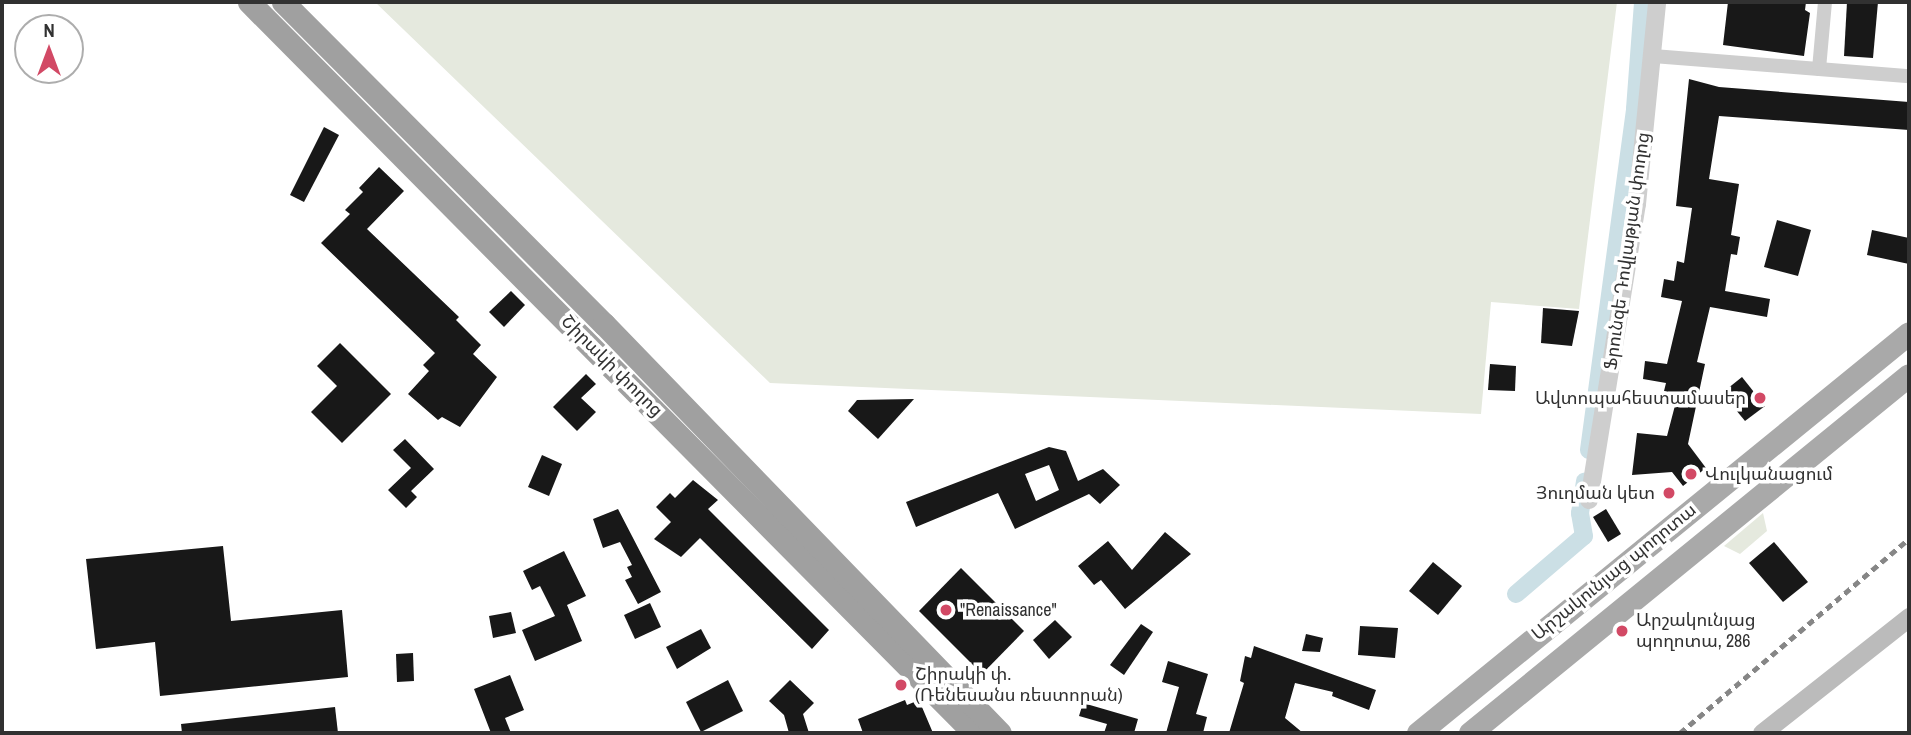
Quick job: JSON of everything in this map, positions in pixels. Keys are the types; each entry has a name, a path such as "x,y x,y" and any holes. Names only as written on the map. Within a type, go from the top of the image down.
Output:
{"highway":[{"name":"Շիրակի փողոց","path":"248,2 974,733"},
{"name":"Շիրակի փողոց","path":"283,2 604,324 1000,733"}],"main road":[{"name":"Արշակունյաց պողոտա","path":"1418,733 1909,333"},
{"name":"Արշակունյաց պողոտա","path":"1469,733 1909,375"},
{"path":"1762,733 1909,617"}],"street":[{"name":"Ֆրունզե Դովլաթյան փողոց","path":"1589,500 1637,204 1657,2"},
{"path":"1819,69 1825,2"},
{"path":"1653,57 1909,76"}],"shaded area":[{"path":"375,2 1617,2 1579,309 1491,302 1481,414 770,383"},
{"path":"1763,513 1767,531 1740,554 1724,546"}],"building":[{"path":"1728,2 1806,2 1805,10 1810,13 1804,56 1723,45"},
{"path":"1847,2 1878,2 1873,58 1844,56"},
{"path":"1689,79 1719,87 1909,102 1909,130 1719,116 1709,179 1739,184 1731,235 1740,237 1737,255 1731,254 1725,291 1770,299 1767,317 1710,307 1697,362 1705,364 1688,444 1706,468 1683,486 1672,472 1632,475 1637,433 1667,436 1678,394 1664,391 1666,383 1643,379 1645,361 1667,364 1682,301 1661,297 1664,279 1674,281 1677,261 1684,263 1692,208 1676,206"},
{"path":"324,127 339,135 304,202 290,195"},
{"path":"379,167 404,191 367,229 459,317 456,320 481,345 473,354 497,377 460,427 442,417 438,420 408,394 429,371 423,365 435,353 321,243 350,214 345,210 363,192 359,188"},
{"path":"1777,220 1811,230 1798,276 1764,267"},
{"path":"1872,230 1909,238 1909,264 1867,255"},
{"path":"511,291 525,305 504,327 489,312"},
{"path":"1543,308 1579,311 1572,346 1541,343"},
{"path":"340,343 391,394 342,443 311,412 337,386 317,366"},
{"path":"1490,364 1516,366 1515,391 1488,390"},
{"path":"586,374 596,384 581,398 596,412 577,431 553,407"},
{"path":"1742,377 1765,406 1745,421 1722,393"},
{"path":"914,399 878,439 848,411 857,400"},
{"path":"405,439 434,469 411,491 417,497 406,508 388,490 411,468 393,450"},
{"path":"1049,447 1066,451 1078,481 1103,469 1120,485 1100,504 1089,494 1015,529 998,493 916,527 906,502","holes":["1049,465 1059,490 1036,501 1025,474"]},
{"path":"542,455 562,464 549,496 528,487"},
{"path":"693,480 718,500 708,509 829,630 812,649 700,538 681,557 654,539 671,522 656,507 670,493 675,498"},
{"path":"618,509 661,592 638,604 625,580 632,577 627,567 632,565 620,542 603,548 593,519"},
{"path":"1606,509 1621,534 1608,542 1593,517"},
{"path":"1165,532 1191,554 1125,609 1101,580 1094,585 1078,566 1108,541 1132,570"},
{"path":"1774,542 1808,582 1783,602 1749,563"},
{"path":"223,546 231,621 342,610 348,677 160,696 155,642 96,649 86,559"},
{"path":"564,551 586,596 567,605 582,641 535,661 522,630 555,616 540,586 532,590 523,571"},
{"path":"1433,562 1462,586 1438,615 1409,591"},
{"path":"961,568 1024,631 982,674 919,611"},
{"path":"650,603 661,627 635,639 624,615"},
{"path":"511,612 516,633 493,638 489,616"},
{"path":"1055,620 1072,637 1049,659 1033,640"},
{"path":"1141,624 1153,632 1124,675 1110,665"},
{"path":"1360,626 1398,628 1395,658 1358,655"},
{"path":"701,629 711,648 677,669 666,647"},
{"path":"1306,634 1323,638 1320,652 1302,651"},
{"path":"1254,646 1376,690 1369,710 1332,696 1333,692 1295,683 1285,718 1303,733 1229,733 1244,683 1240,681 1245,656 1251,658"},
{"path":"413,653 414,681 397,682 396,654"},
{"path":"1168,661 1208,674 1196,714 1207,717 1203,733 1166,733 1179,687 1162,682"},
{"path":"510,675 524,710 505,718 511,733 491,733 474,689"},
{"path":"728,680 743,711 701,732 686,702"},
{"path":"790,680 814,703 803,714 809,733 789,733 784,715 769,701"},
{"path":"905,700 907,705 919,700 933,733 863,733 858,719"},
{"path":"1083,703 1138,719 1134,733 1104,733 1107,724 1079,716"},
{"path":"335,707 338,733 182,733 181,724"}],"waterway":[{"path":"1589,450 1635,109 1643,2"},
{"path":"1516,594 1584,536 1580,513 1585,481"}],"railway":[{"path":"1680,733 1909,539"}],"place":[{"name":"Ավտոպահեստամասեր","path":"1760,398"},
{"name":"Վուլկանացում","path":"1691,474"},
{"name":"Յուղման կետ","path":"1669,493"},
{"name":"\"Renaissance\"","path":"946,610"},
{"name":"Արշակունյաց պողոտա, 286","path":"1622,631"},
{"name":"Շիրակի փ. (Ռենեսանս ռեստորան)","path":"901,685"}]}
